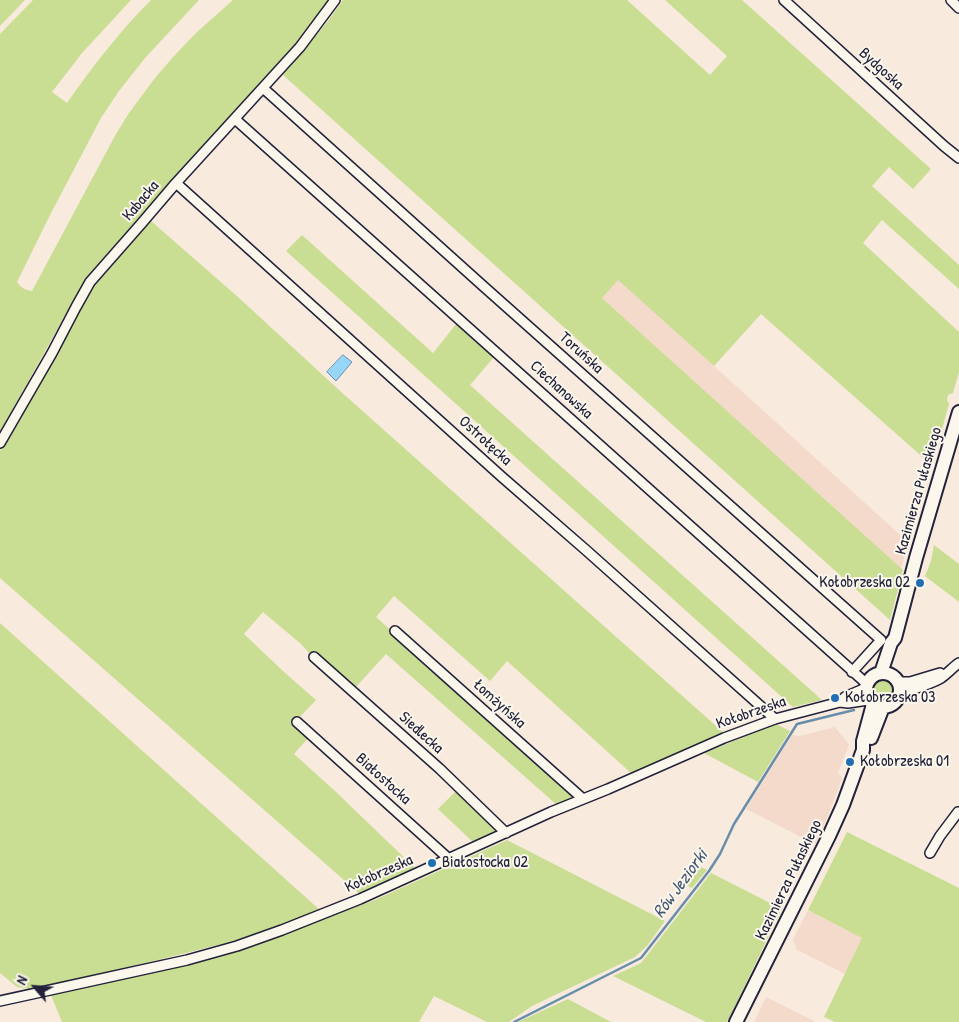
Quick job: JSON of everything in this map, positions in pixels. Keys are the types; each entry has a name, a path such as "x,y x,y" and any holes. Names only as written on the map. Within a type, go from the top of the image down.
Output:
{"main road":[{"name":"Kazimierza Pułaskiego","path":"892,681 891,644 895,638 916,558 959,412"},
{"path":"872,676 892,681 896,701 893,704 889,706 871,697 872,676"},
{"name":"Kazimierza Pułaskiego","path":"736,1022 843,805 863,750 871,697"}],"street":[{"name":"Kabacka","path":"0,443 90,282 176,183 300,47 335,0"},
{"name":"Bydgoska","path":"784,0 959,158"},
{"path":"951,0 959,8"},
{"name":"Toruńska","path":"263,88 881,640 852,672"},
{"name":"Ciechanowska","path":"235,119 852,672 871,697"},
{"name":"Ostrołęcka","path":"176,183 775,719"},
{"name":"Łomżyńska","path":"395,631 583,799"},
{"name":"Siedlecka","path":"314,658 440,769 506,833"},
{"path":"892,681 934,681 942,677 959,662"},
{"name":"Kołobrzeska","path":"0,1001 187,960 237,946 360,899 724,738 775,719 840,702 848,703 871,697"},
{"name":"Białostocka","path":"297,722 449,859"},
{"path":"930,853 959,810"}],"shaded area":[{"path":"618,279 908,542 901,569 602,298"},
{"path":"835,727 849,745 838,773 842,778 815,844 746,809 792,735 800,736"},
{"path":"808,910 863,938 845,974 797,950 793,939"},
{"path":"766,997 814,1021 754,1022"}],"green space":[{"path":"0,0 25,0 0,26"},
{"path":"33,0 131,0 82,53 52,92 67,103 128,24 151,0 199,0 145,58 101,118 17,282 23,288 32,291 129,113 155,78 196,33 233,0 332,0 297,45 174,178 89,279 63,319 0,432 0,34"},
{"path":"343,0 627,0 710,75 727,56 665,0 742,0 931,169 913,189 889,167 872,186 959,265 959,289 882,220 863,243 959,332 959,372 953,393 948,395 947,400 949,404 935,454 930,453 927,461 761,314 714,366 618,280 602,298 903,570 890,620 283,75"},
{"path":"151,221 724,733 631,773 507,661 490,681 394,596 376,617 576,796 557,805 386,654 355,688 314,651 310,654 263,612 244,634 316,700 294,723 310,736 294,754 416,869 361,895 0,578 0,451 76,313 95,284"},
{"path":"302,235 433,353 457,323 494,357 470,385 822,700 793,707 286,251"},
{"path":"934,545 959,564 959,602 925,576 931,561"},
{"path":"0,623 321,911 234,941 101,974 30,989 17,987 0,973"},
{"path":"883,678 892,681 895,690 892,699 883,702 874,699 871,690 874,681"},
{"path":"776,724 790,731 758,782 704,753"},
{"path":"457,790 499,831 474,843 438,809"},
{"path":"847,832 959,888 959,1022 835,1022 824,1017 862,938 808,910"},
{"path":"507,840 665,921 647,946 635,957 532,1006 509,1022 487,1022 434,996 419,1022 62,1022 50,993 224,955 375,900"},
{"path":"695,864 707,870 692,888 684,884"},
{"path":"711,873 782,909 727,1022 706,1022 613,976 641,963"},
{"path":"568,999 611,1022 518,1022"}],"water":[{"path":"343,355 352,362 336,381 327,372"}],"waterway":[{"name":"Rów Jeziorki","path":"514,1022 641,958 709,871 720,854 734,824 797,724 854,710"}],"place":[{"name":"Kołobrzeska 02","path":"920,583"},
{"name":"Kołobrzeska 03","path":"835,698"},
{"name":"Kołobrzeska 01","path":"850,762"},
{"name":"Białostocka 02","path":"432,863"}]}
